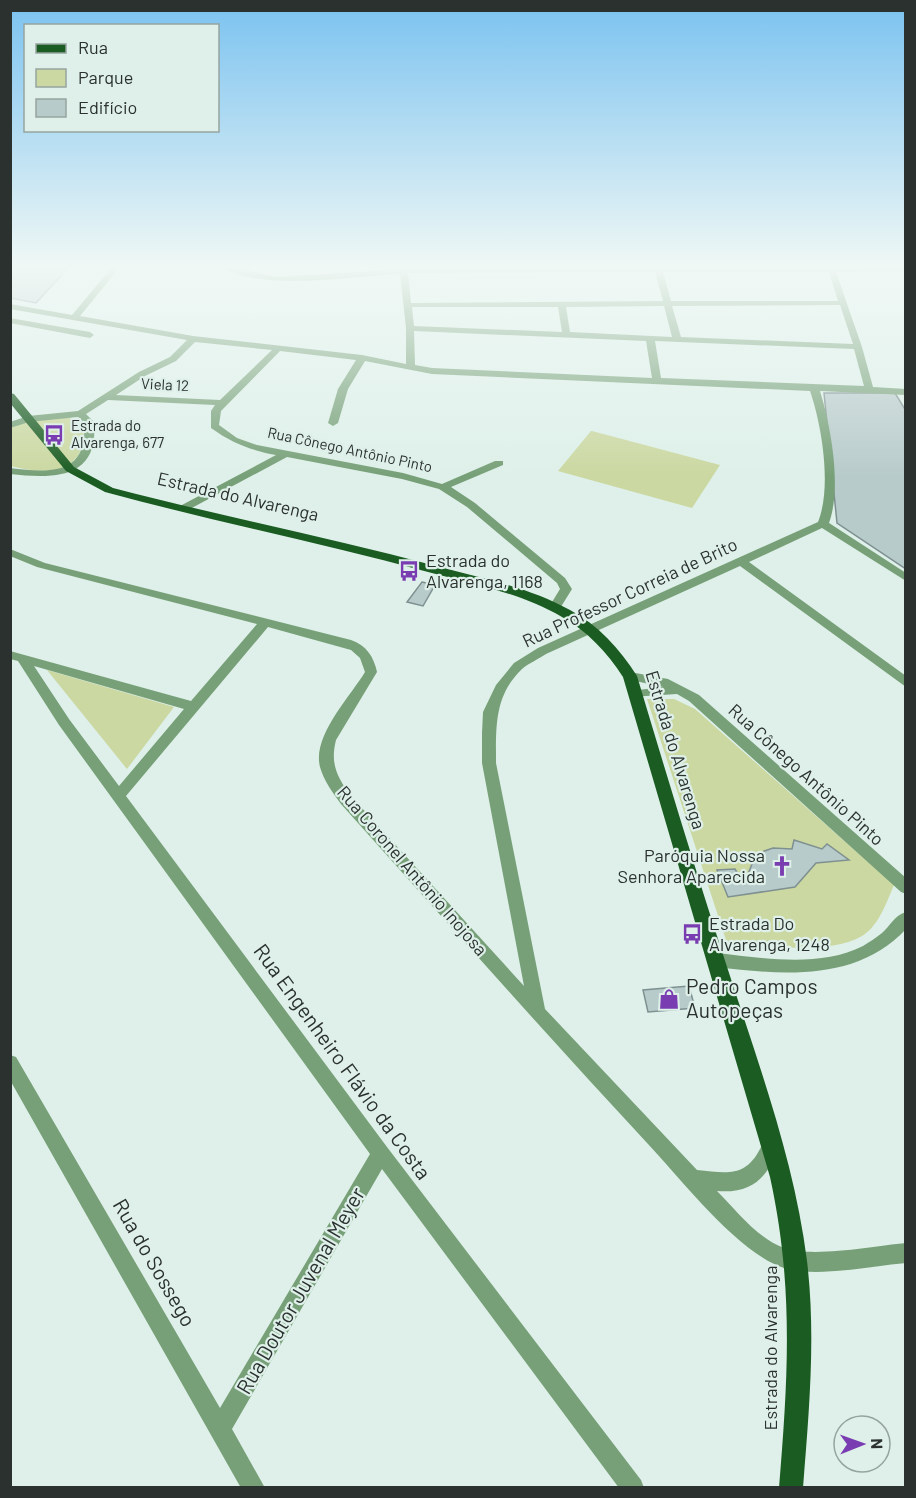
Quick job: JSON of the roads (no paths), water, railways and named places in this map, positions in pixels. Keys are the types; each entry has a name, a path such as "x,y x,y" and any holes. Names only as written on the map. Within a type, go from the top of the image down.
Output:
{"main road":[{"name":"Estrada do Alvarenga","path":"10,396 70,469 109,490 501,587 555,607 589,629 613,650 630,676 678,843 717,960 772,1144 796,1261 798,1340 796,1430 791,1488"}],"street":[{"path":"182,337 362,358 411,368 903,391"},
{"path":"410,337 411,368"},
{"path":"657,380 650,337 858,347"},
{"path":"855,337 869,389"},
{"path":"10,425 28,419 80,414 137,377 173,359 193,339"},
{"path":"222,403 278,349"},
{"path":"333,423 343,389 362,358"},
{"path":"814,388 830,486 827,517 822,524 906,578"},
{"name":"Viela 12","path":"106,397 222,403"},
{"name":"Rua Cônego Antônio Pinto","path":"222,403 213,419 214,426 221,433 255,448 402,476 443,487 471,505 561,581 566,589 555,607"},
{"path":"10,471 41,474 70,469 82,459 91,440 89,422 80,414"},
{"path":"184,508 285,454"},
{"path":"443,487 499,463"},
{"name":"Rua Professor Correia de Brito","path":"537,1011 489,763 490,712 501,688 518,666 542,651 822,524"},
{"name":"Rua Coronel Antônio Inojosa","path":"10,552 40,565 351,644 361,649 368,658 371,672 335,728 328,744 326,763 334,783 346,801 694,1179 752,1238 768,1250 796,1261"},
{"path":"740,561 906,683"},
{"path":"118,796 265,622"},
{"path":"16,656 195,707"},
{"name":"Rua Engenheiro Flávio da Costa","path":"16,656 381,1154 633,1488"},
{"name":"Rua Cônego Antônio Pinto","path":"630,676 664,682 694,698 906,888"},
{"path":"635,694 657,690 682,690"},
{"path":"717,960 778,968 822,964 854,957 877,947 897,930 906,918"},
{"name":"Rua do Sossego","path":"10,1063 254,1488"},
{"path":"694,1179 738,1182 754,1174 765,1161 772,1144"},
{"name":"Rua Doutor Juvenal Meyer","path":"221,1428 381,1154"},
{"path":"796,1261 906,1253"}],"place":[{"name":"Estrada do Alvarenga, 677","path":"54,435"},
{"name":"Estrada do Alvarenga, 1168","path":"409,571"},
{"name":"Paróquia Nossa Senhora Aparecida","path":"782,866"},
{"name":"Estrada Do Alvarenga, 1248","path":"692,934"},
{"name":"Pedro Campos Autopeças","path":"669,999"}]}
